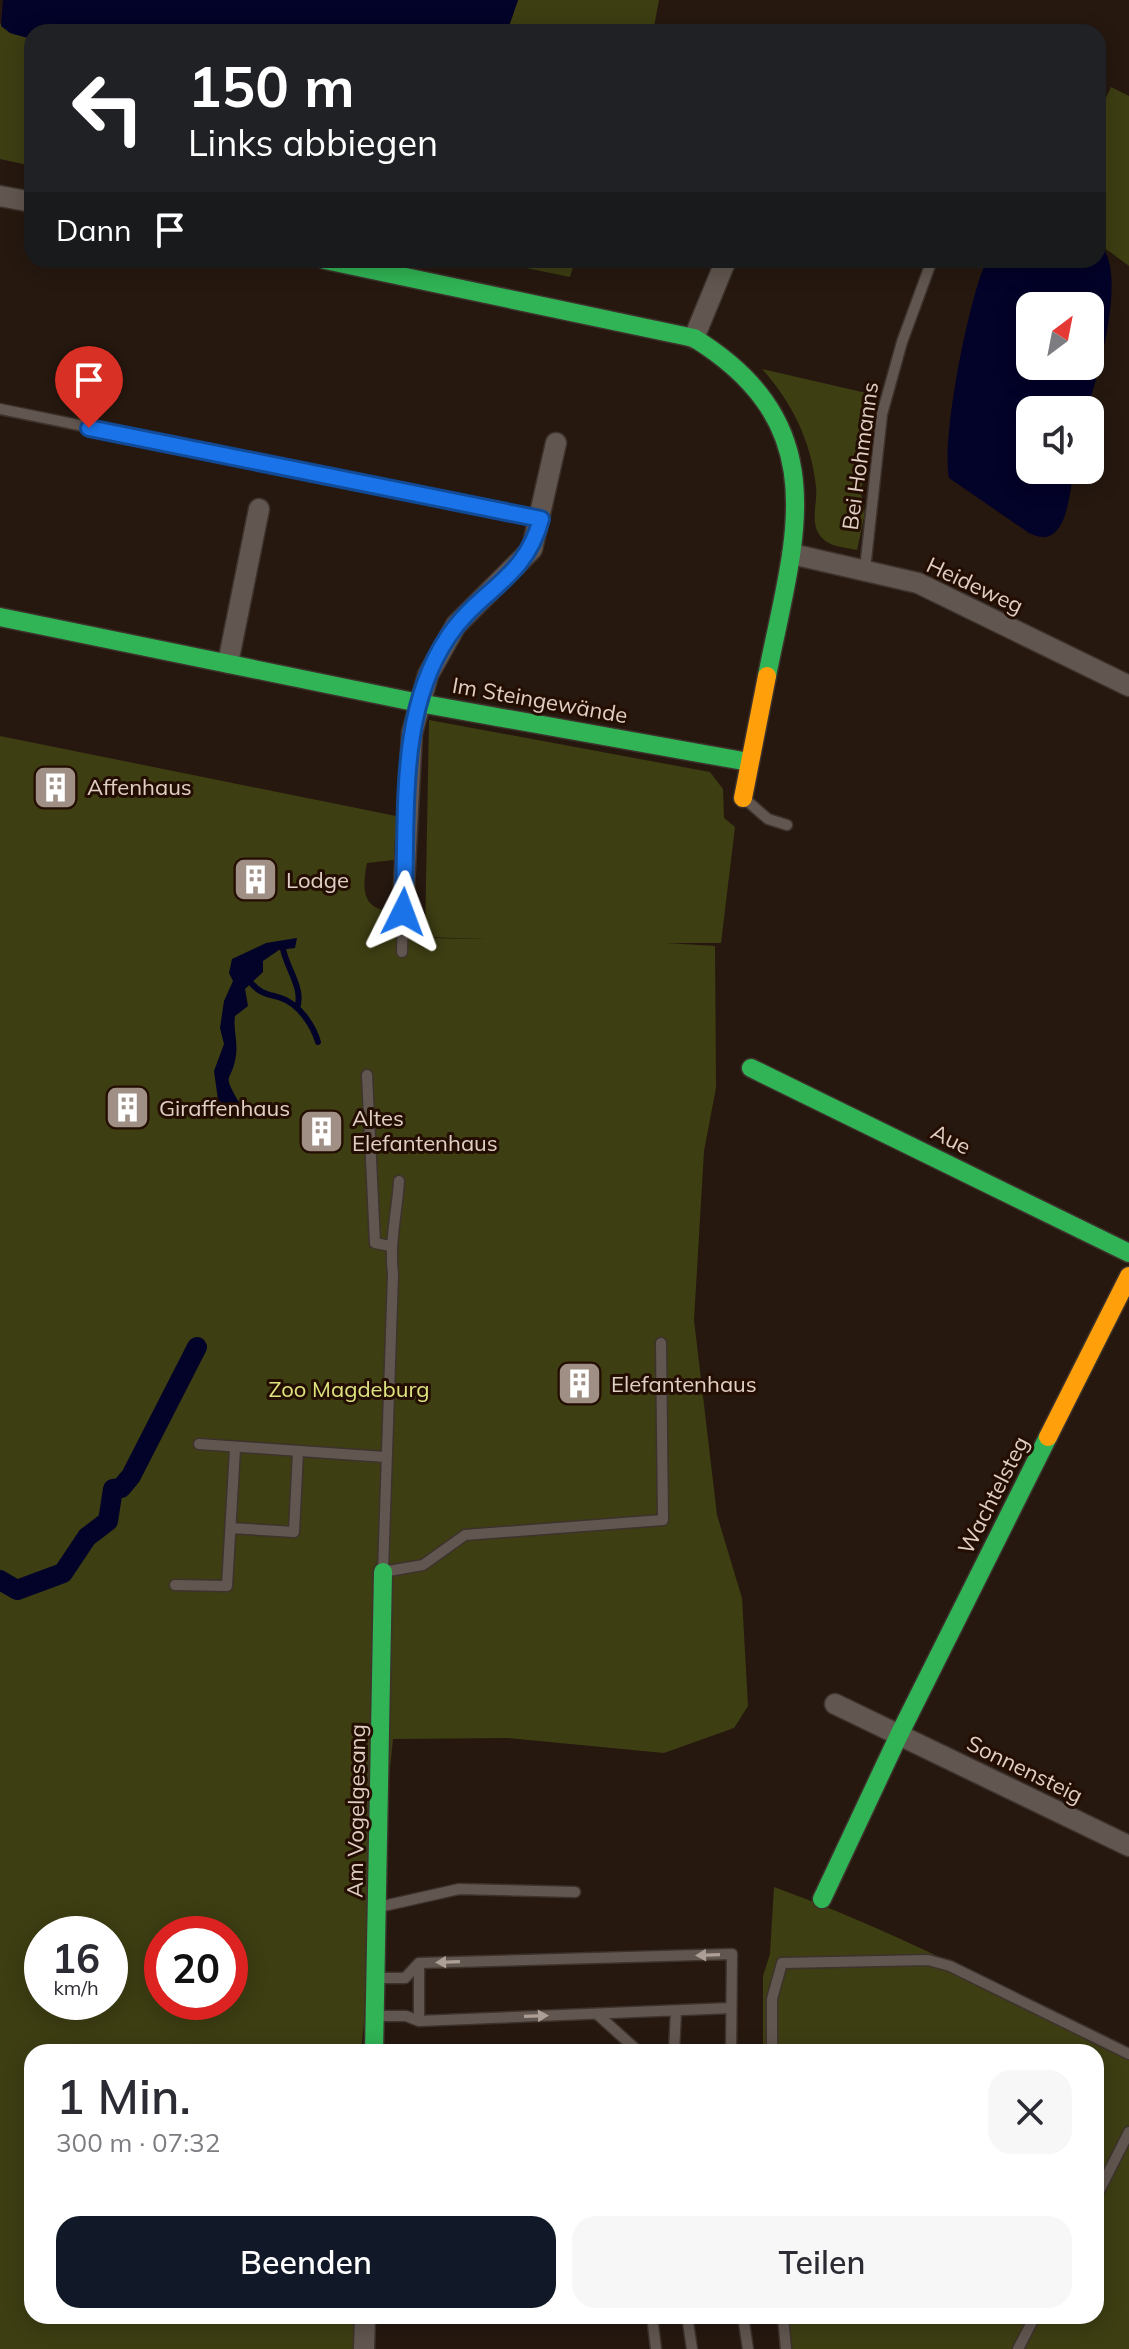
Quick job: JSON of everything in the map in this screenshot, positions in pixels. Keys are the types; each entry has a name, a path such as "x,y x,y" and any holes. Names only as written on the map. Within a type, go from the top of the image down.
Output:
{"street":[{"path":"0,196 24,200"},
{"path":"363,268 694,338 743,374 764,399 780,427 797,493 792,554 743,798"},
{"path":"694,338 723,268"},
{"path":"404,886 412,733 431,668 448,636 526,558 541,519 556,443"},
{"path":"228,663 259,509"},
{"name":"Heideweg","path":"792,554 865,569 928,588 1129,686"},
{"name":"Im Steingewände","path":"0,617 419,703 749,762"},
{"name":"Aue","path":"751,1068 1129,1253"},
{"name":"Wachtelsteg","path":"899,1735 1129,1276"},
{"name":"Am Vogelgesang","path":"374,2044 383,1572"},
{"name":"Sonnensteig","path":"835,1704 1129,1846"},
{"path":"822,1899 899,1735"},
{"path":"364,2349 365,2324"}],"lane":[{"name":"Bei Hohmanns","path":"865,569 882,414 899,351 929,268"},
{"path":"0,409 541,519"},
{"path":"743,798 768,819 787,825"},
{"path":"402,952 404,886"},
{"path":"367,1075 375,1243 390,1246"},
{"path":"399,1181 396,1230 390,1246 393,1274 383,1572 423,1565 465,1535 663,1520 661,1343"},
{"path":"199,1444 235,1449 385,1457"},
{"path":"175,1585 227,1586 235,1449"},
{"path":"231,1528 294,1532 298,1452"},
{"path":"377,1908 459,1889 575,1892"},
{"path":"377,1978 405,1978 419,1963 732,1954 731,2044"},
{"path":"772,2044 772,1999 782,1963 928,1960 950,1966 1129,2054"},
{"path":"419,1963 419,2021"},
{"path":"375,2016 406,2016 419,2021 731,2008"},
{"path":"674,2044 676,2011"},
{"path":"597,2014 630,2044"},
{"path":"1104,2181 1129,2132"},
{"path":"653,2324 656,2349"},
{"path":"688,2324 692,2349"},
{"path":"744,2324 748,2349"},
{"path":"784,2324 786,2349"},
{"path":"1018,2349 1031,2324"}],"green space":[{"path":"518,0 659,0 654,24 510,24"},
{"path":"0,23 10,33 24,37 24,164 0,159"},
{"path":"1111,87 1129,96 1129,266 1106,249 1106,98"},
{"path":"527,268 573,268 570,277"},
{"path":"762,369 875,395 861,493 865,513 857,550 831,544 816,529 816,486 805,438 791,409"},
{"name":"Zoo Magdeburg","path":"429,720 710,772 723,789 724,818 735,827 721,943 666,943 715,946 716,1088 704,1151 694,1320 717,1515 742,1598 748,1706 734,1728 664,1753 508,1738 393,1739 362,2044 24,2044 24,2324 354,2324 353,2349 0,2349 0,736 396,816 394,860 367,863 365,893 369,902 384,911 425,914 425,937"},
{"path":"774,1887 909,1943 1129,2050 1129,2349 781,2349 777,2324 1104,2324 1104,2044 763,2044 763,1976 770,1954"}],"water":[{"path":"3,0 518,0 510,24 24,24 24,37 10,33 1,26"},
{"path":"1107,256 1111,296 1104,347 1104,292 1016,292 1016,380 1095,380 1091,396 1016,396 1016,484 1072,484 1064,518 1051,535 1042,537 1029,533 949,478 953,401 972,304 984,268 1106,268"},
{"path":"297,938 295,948 279,950 263,961 263,972 245,989 248,1006 235,1016 236,1055 229,1078 240,1104 227,1108 218,1100 214,1071 224,1044 220,1028 224,1001 233,981 229,973 232,959 266,943"}],"waterway":[{"path":"283,949 297,986 297,1008"},
{"path":"252,984 262,992 294,1005 309,1022 318,1042"},
{"path":"0,1580 17,1590 63,1573 87,1537 108,1521 113,1489 121,1488 131,1476 197,1347"}],"traffic: fast":[{"path":"363,268 694,338 740,372 770,409 787,448 795,489 794,532 767,676"},
{"path":"0,617 419,703 749,762"},
{"path":"751,1068 1129,1253"},
{"path":"822,1899 899,1735 1048,1437"},
{"path":"374,2044 383,1572"}],"traffic: slow":[{"path":"743,798 767,676"},
{"path":"1048,1437 1129,1276"}],"place":[{"name":"Affenhaus","path":"56,787"},
{"name":"Lodge","path":"255,880"},
{"name":"Giraffenhaus","path":"128,1108"},
{"name":"Altes Elefantenhaus","path":"321,1131"},
{"name":"Elefantenhaus","path":"580,1384"}],"route":[{"path":"89,428 541,519 526,558 456,625 428,675 412,733 403,912"}]}
